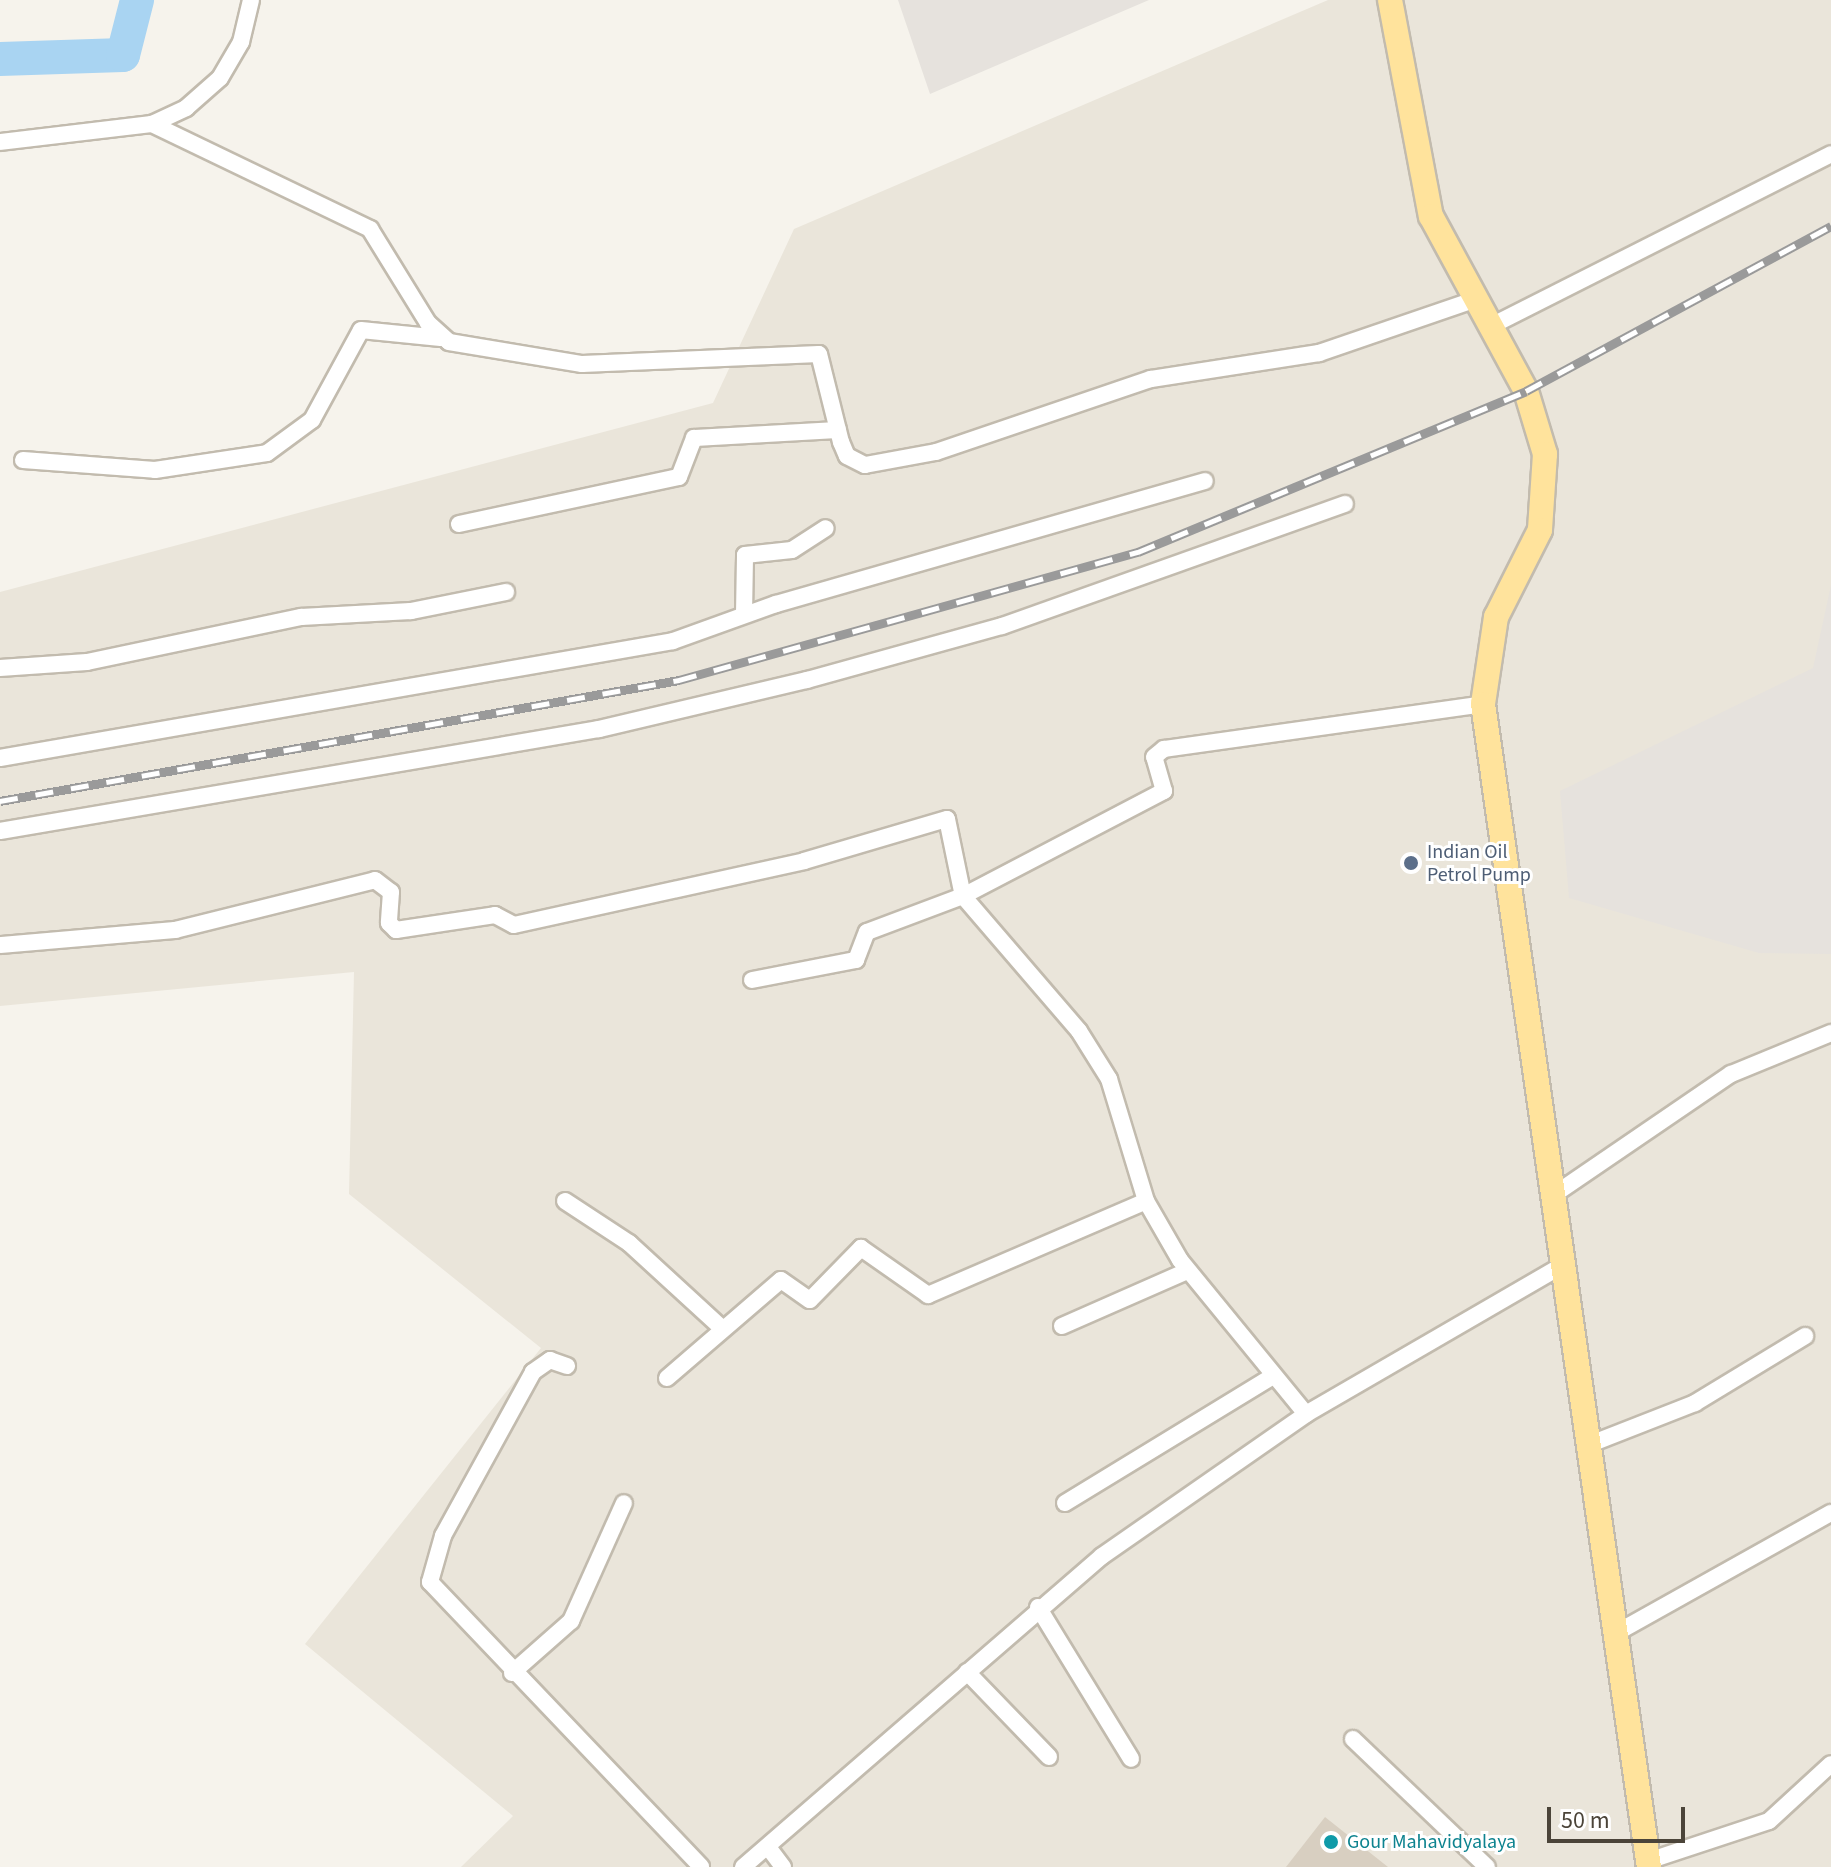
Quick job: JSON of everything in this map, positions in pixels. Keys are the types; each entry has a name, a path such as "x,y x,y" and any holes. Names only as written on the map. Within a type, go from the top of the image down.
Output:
{"main road":[{"path":"1390,0 1419,176 1474,300 1526,391 1548,473 1540,530 1490,638 1483,704 1555,1194 1560,1267 1648,1864"}],"street":[{"path":"0,142 152,124 186,108 220,78 241,42 251,0"},
{"path":"152,124 370,229 441,338"},
{"path":"1489,327 1831,154"},
{"path":"23,460 155,470 267,453 312,420 361,330 441,338 582,364 819,354 847,456 858,464 914,456 1151,379 1301,357 1474,300"},
{"path":"459,524 679,477 694,438 838,430"},
{"path":"0,758 673,641 744,614 1205,481"},
{"path":"0,831 599,729 807,680 1002,626 1345,504"},
{"path":"744,614 745,555 792,550 826,528"},
{"path":"0,668 87,662 301,617 411,611 506,592"},
{"path":"752,980 856,960 867,932 963,896 1164,791 1154,757 1159,751 1483,704"},
{"path":"0,945 175,930 375,880 391,892 389,923 396,930 490,915 514,925 804,861 941,819 953,826 963,896 1091,1049 1109,1079 1146,1201 1187,1271 1306,1414"},
{"path":"1555,1194 1731,1074 1831,1033"},
{"path":"565,1201 629,1243 723,1329"},
{"path":"667,1378 781,1280 814,1299 861,1248 928,1295 1146,1201"},
{"path":"743,1867 1038,1607 1306,1414 1560,1267"},
{"path":"1062,1326 1187,1271"},
{"path":"1588,1445 1695,1403 1805,1336"},
{"path":"567,1366 550,1360 533,1372 430,1569 441,1602 701,1867"},
{"path":"1065,1503 1273,1376"},
{"path":"512,1673 571,1621 624,1503"},
{"path":"1616,1633 1831,1513"},
{"path":"1038,1607 1131,1759"},
{"path":"967,1672 1049,1757"},
{"path":"1353,1739 1487,1867"},
{"path":"1648,1864 1769,1821 1831,1764"},
{"path":"768,1847 783,1867"}],"shaded area":[{"path":"898,0 1149,0 930,94"},
{"path":"1328,0 1831,0 1831,1867 461,1867 513,1816 305,1644 541,1348 349,1194 354,972 0,1006 0,592 713,403 794,229"},
{"path":"1831,585 1831,954 1759,953 1569,898 1560,791 1813,668"}],"building":[{"name":"Gour Mahavidyalaya","path":"1325,1817 1388,1867 1286,1867"}],"waterway":[{"path":"0,59 123,55 137,0"}],"railway":[{"path":"0,801 679,680 1138,552 1526,391 1831,226"}],"place":[{"name":"Indian Oil Petrol Pump","path":"1411,863"},
{"name":"Gour Mahavidyalaya","path":"1331,1842"}]}
